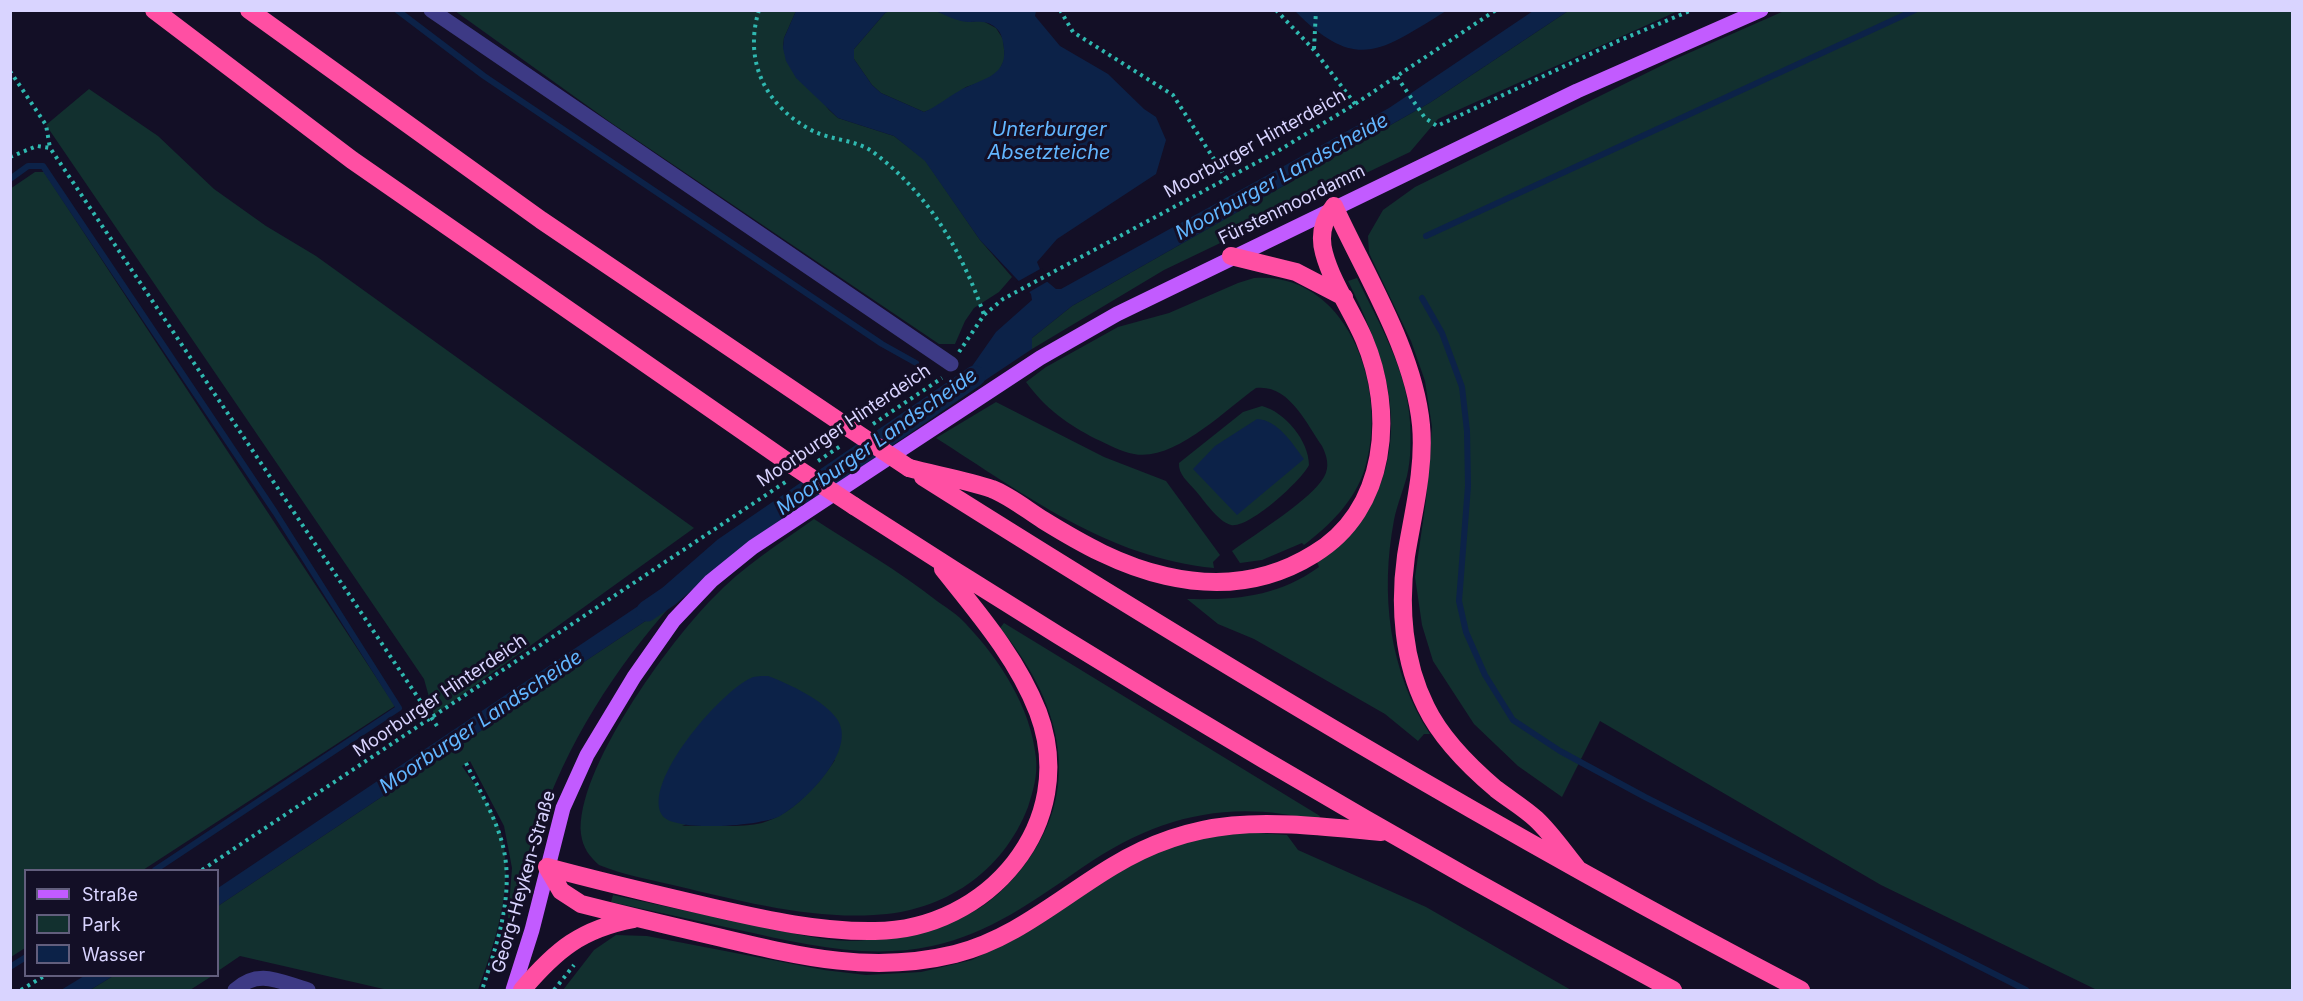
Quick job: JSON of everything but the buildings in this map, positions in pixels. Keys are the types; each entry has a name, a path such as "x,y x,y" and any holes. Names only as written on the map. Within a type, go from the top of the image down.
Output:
{"highway":[{"path":"154,10 352,160 792,472 854,506 933,558 1384,832 1673,990"},
{"path":"249,10 531,213 850,433 1184,641 1460,804 1699,938 1801,990"},
{"path":"909,468 994,490 1084,544 1152,573 1200,581 1240,581 1288,569 1318,552 1343,531 1363,501 1377,466 1383,424 1379,387 1365,341 1322,245 1323,226 1334,206"},
{"path":"1334,206 1403,351 1417,393 1421,456 1406,558 1403,608 1407,648 1419,692 1427,709 1453,746 1495,788 1537,820 1577,868"},
{"path":"1231,256 1296,272 1344,297"},
{"path":"547,867 605,883 782,923 838,930 914,929 951,915 983,896 1009,871 1025,847 1040,817 1049,778 1046,746 1038,712 1016,668 998,639 933,558"},
{"path":"547,867 561,891 572,900 818,960 900,963 954,954 985,945 1023,926 1115,864 1157,842 1202,828 1285,824 1384,832"},
{"path":"522,990 556,954 579,936 605,925 639,918"}],"main road":[{"name":"Fürstenmoordamm","path":"772,535 1040,358 1117,314 1334,206 1577,91 1761,10"},
{"name":"Georg-Heyken-Straße","path":"513,990 532,930 563,808 587,755 657,642 711,581 772,535"}],"lane":[{"path":"431,10 951,364"},
{"path":"235,990 255,978 266,978 308,990"}],"path":[{"path":"759,10 753,30 755,62 773,102 813,131 871,150 923,197 958,252 984,315"},
{"path":"1060,10 1073,32 1173,95 1226,177"},
{"path":"1276,10 1314,50 1355,104"},
{"path":"1314,50 1316,10"},
{"name":"Moorburger Hinterdeich","path":"871,426 940,379 984,315 1003,299 1051,271 1278,151 1397,77 1496,10"},
{"path":"1397,77 1433,126 1444,123 1618,41 1692,10"},
{"path":"10,71 46,125 50,147 434,717 437,726"},
{"path":"10,157 37,146 50,147"},
{"name":"Moorburger Hinterdeich","path":"811,465 850,433"},
{"name":"Moorburger Hinterdeich","path":"204,869 434,717 792,472"},
{"path":"466,763 499,833 507,865 503,925 482,990"},
{"path":"21,990 41,977"}],"green space":[{"path":"890,10 935,11 970,22 981,20 996,28 1003,39 1005,58 999,71 985,81 966,87 940,106 924,112 881,93 872,85 854,59 854,49"},
{"path":"455,11 796,11 784,38 783,48 829,110 838,118 894,136 925,160 980,240 1012,277 999,292 974,308 965,321 955,344 939,344 610,122"},
{"path":"1568,11 1678,11 1438,119 1410,152 1164,270 1032,349 1032,338 1072,306 1431,102"},
{"path":"1784,11 2292,11 2292,990 2097,990 1881,885 1600,721 1562,797 1518,766 1474,724 1433,661 1422,625 1415,577 1426,500 1432,427 1425,381 1411,341 1369,253 1368,236 1383,210 1415,187 1673,60"},
{"path":"89,89 158,136 214,189 266,226 316,256 694,528 434,715 424,679 46,125"},
{"path":"35,172 44,172 395,706 145,869 24,869 24,949 11,957 10,189"},
{"path":"1254,278 1287,281 1315,294 1337,315 1354,342 1365,372 1371,405 1371,437 1361,480 1348,502 1323,529 1304,545 1302,543 1262,560 1240,563 1232,551 1296,505 1318,486 1326,473 1327,462 1322,446 1303,416 1287,399 1268,388 1256,388 1214,421 1182,442 1166,450 1149,454 1134,454 1119,450 1076,428 1049,408 1026,382 1046,367 1118,327 1169,313"},
{"path":"1357,278 1391,347 1408,402 1410,456 1407,476 1394,520 1388,576 1388,604 1391,631 1405,684 1430,734 1424,734 1418,741 1385,714 1254,639 1218,624 1187,599 1223,599 1256,595 1288,585 1303,577 1319,567 1317,562 1350,535 1374,499 1385,471 1390,443 1391,415 1388,388 1381,361 1372,334 1348,281"},
{"path":"996,402 1104,457 1166,481 1220,555 1213,562 1214,568 1175,562 1103,537 1035,501 936,438"},
{"path":"1262,406 1279,414 1294,429 1305,446 1309,465 1286,492 1262,512 1239,524 1231,525 1216,515 1187,481 1180,471 1179,463 1243,412"},
{"path":"814,519 907,579 960,618 979,638 1002,669 1028,721 1036,758 1033,789 1028,807 1017,830 987,869 947,897 900,912 874,915 849,916 775,908 647,879 599,865 583,843 581,834 583,808 593,777 628,709 650,675 694,618 724,587 748,566","holes":["835,760 804,798 773,819 745,825 682,826"]},
{"path":"674,602 612,680 578,737 549,798 538,829 515,918 508,918 512,868 504,826 470,761 462,766 494,815 505,853 506,873 501,913 491,953 478,990 388,990 240,956 219,970 219,905"},
{"path":"1004,623 1320,816 1318,821 1286,814 1255,811 1195,816 1167,824 1111,849 1029,903 992,924 953,941 908,950 859,951 811,945 611,902 613,895 800,935 849,941 878,938 950,920 964,916 982,906 998,894 1020,871 1044,833 1055,803 1059,772 1057,742 1049,712 1037,683 1000,628"},
{"path":"1230,831 1287,835 1298,850 1426,907 1571,990 563,990 594,950 616,935 647,936 824,970 866,975 921,972 972,960 1033,928 1144,855 1181,841"},
{"path":"111,977 210,977 190,990 90,990"}],"water":[{"name":"Unterburger Absetzteiche","path":"796,11 890,11 885,13 854,49 854,59 872,85 881,93 924,112 990,76 1001,66 1004,59 1002,37 992,25 983,22 965,22 935,11 1036,11 1035,16 1060,46 1108,74 1144,109 1156,117 1166,140 1156,174 1057,239 1037,262 1044,279 1056,289 1061,289 1389,108 1533,11 1568,11 1431,102 1072,306 1032,338 1032,349 957,399 948,386 968,372 996,332 1032,300 1031,294 980,240 925,161 894,136 838,118 796,78 786,61 783,48 784,38"},
{"path":"1295,11 1446,11 1386,45 1370,49 1353,49 1336,43 1317,31"},
{"path":"1257,419 1272,423 1278,428 1304,459 1237,515 1193,469 1215,446"},
{"path":"665,588 674,602 219,905 219,887"},
{"path":"768,676 815,699 837,719 842,731 840,745 835,760 826,774 790,809 770,820 718,826 699,826 669,821 662,815 659,800 663,782 687,739 721,701 737,687 753,677"},
{"path":"82,977 111,977 90,990 61,990"}],"pier":[{"path":"1042,268 1050,280 1026,294 1015,283"}],"waterway":[{"path":"397,10 484,76 882,344 916,363"},
{"path":"1426,236 1915,10"},
{"path":"10,179 28,166 43,166 275,512 399,708 157,869"},
{"path":"1422,298 1442,333 1462,387 1467,431 1468,486 1459,601 1466,632 1485,675 1513,720 1560,751 1645,797 2026,990"},
{"name":"Moorburger Landscheide","path":"647,611 669,596 724,548 975,376"},
{"path":"10,967 24,958"}]}
